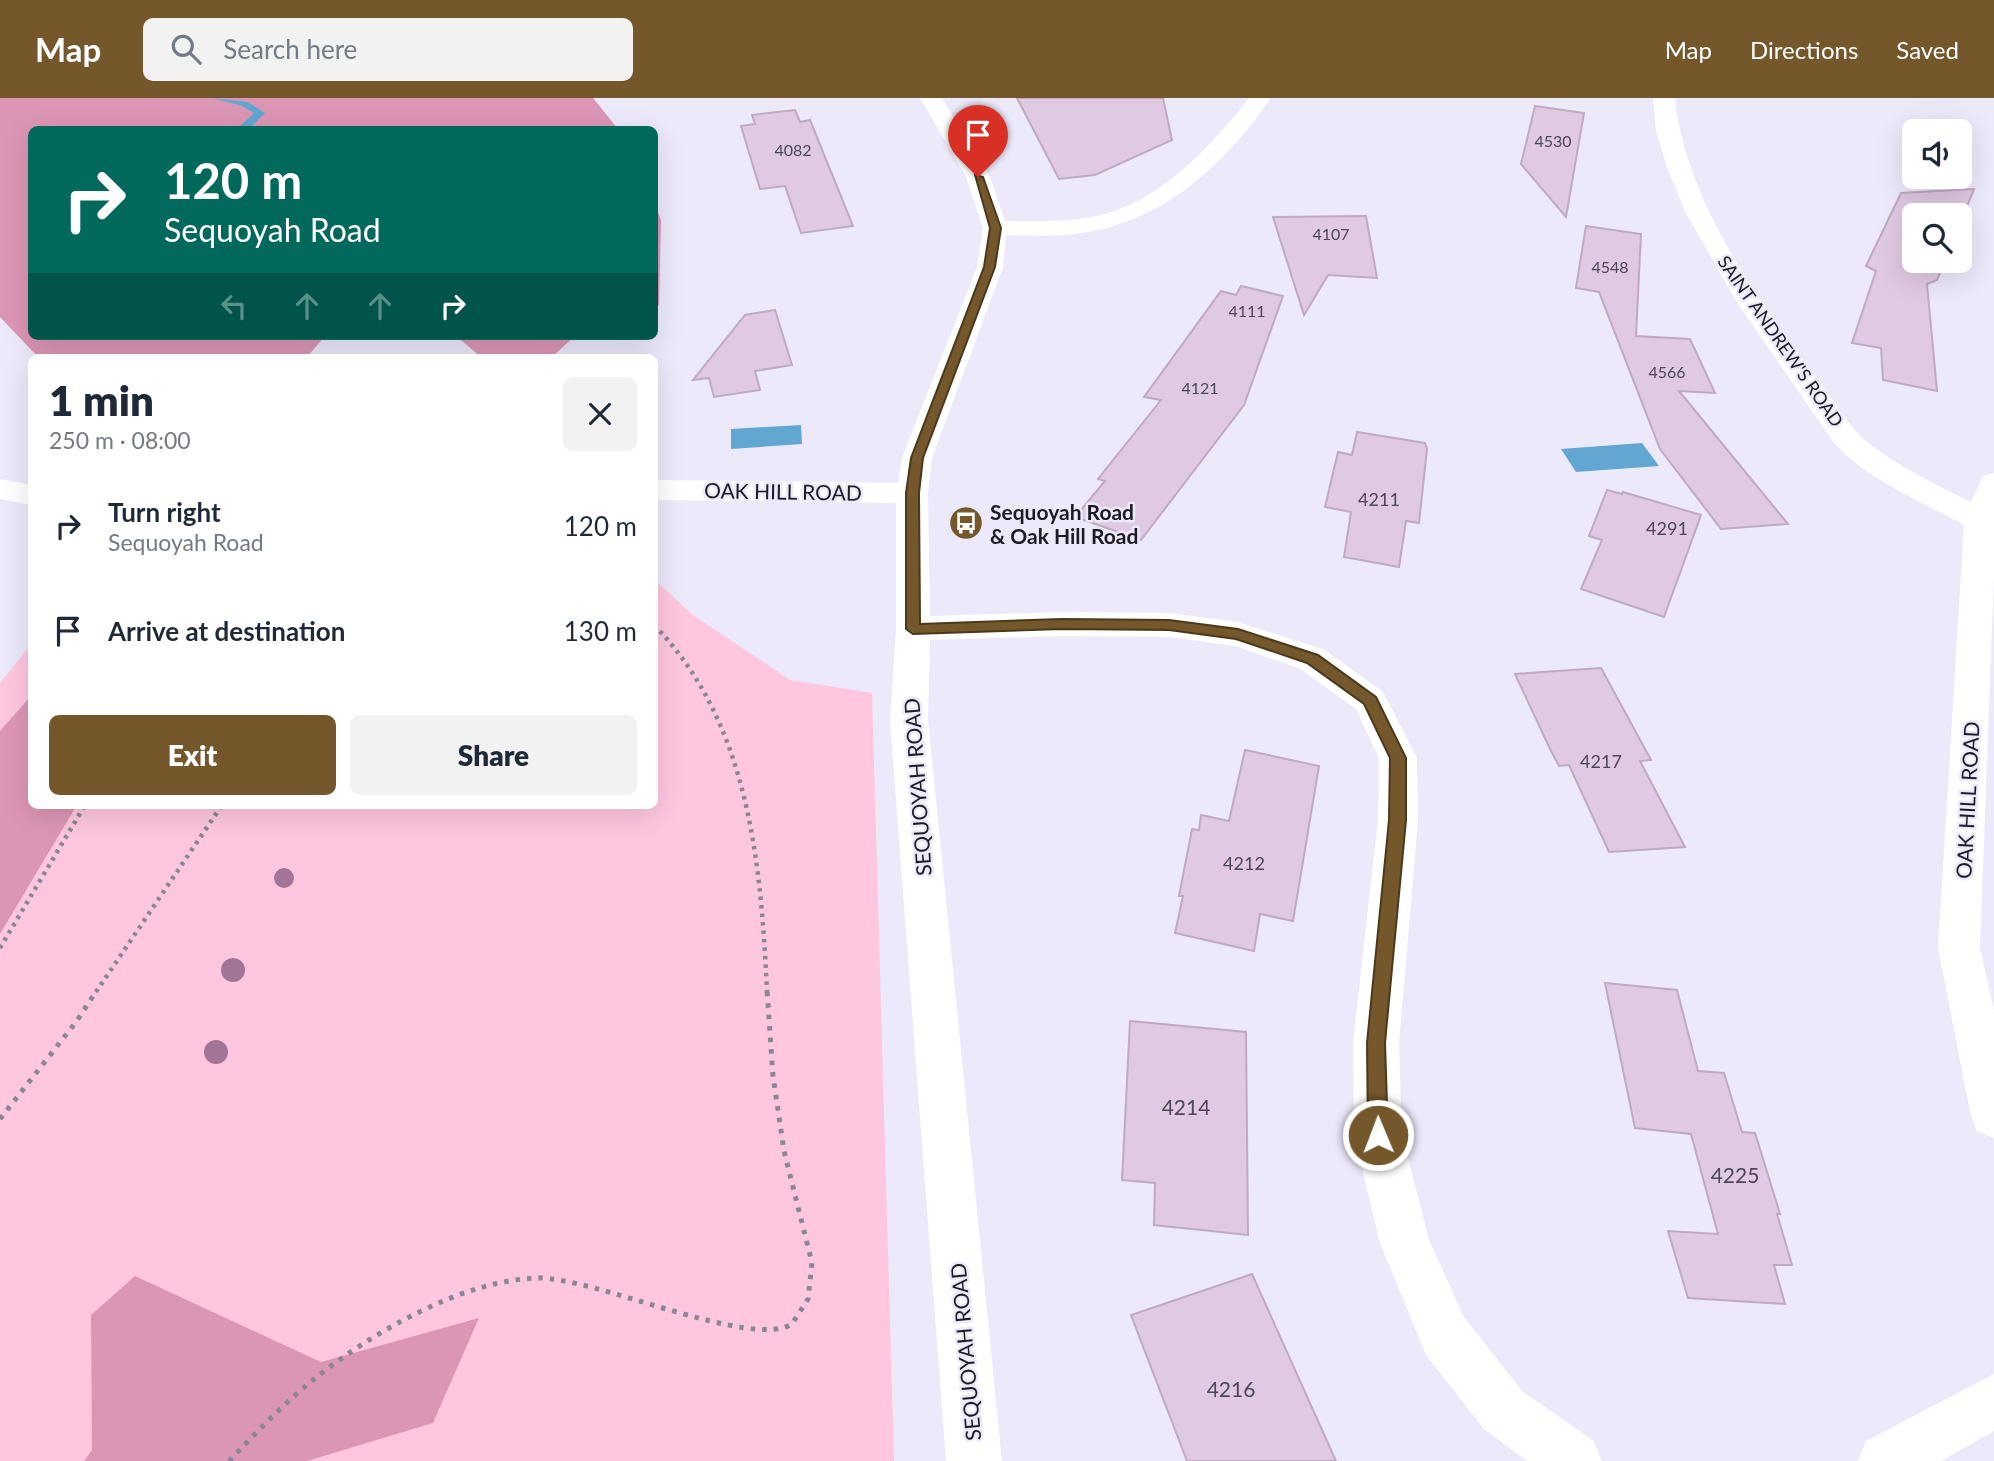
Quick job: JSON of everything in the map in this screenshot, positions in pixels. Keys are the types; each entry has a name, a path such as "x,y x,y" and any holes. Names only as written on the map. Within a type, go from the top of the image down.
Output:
{"street":[{"name":"SEQUOYAH ROAD","path":"931,98 978,177 995,228 989,267 917,458 912,493 913,629 909,720 974,1461"},
{"path":"995,228 1102,222 1141,206 1187,179 1233,134 1260,98"},
{"name":"SAINT ANDREW'S ROAD","path":"1664,98 1662,117 1675,157 1713,242 1806,384 1854,446 1980,520"},
{"name":"OAK HILL ROAD","path":"1994,483 1980,520 1959,948 1994,1116"},
{"path":"0,489 28,494"},
{"name":"OAK HILL ROAD","path":"658,490 912,493"},
{"path":"913,629 1062,624 1169,625 1238,634 1312,659 1370,701 1398,758 1398,820 1376,1043 1378,1135 1405,1244 1446,1336 1503,1410 1574,1461"},
{"path":"1886,1461 1994,1401"}],"path":[{"path":"229,1461 271,1417 316,1378 426,1310 488,1284 543,1278 623,1295 750,1330 771,1332 785,1329 796,1320 804,1307 811,1289 812,1260 802,1215 793,1192 777,1103 758,864 738,776 708,698 688,665 667,636 658,628"},
{"path":"0,948 83,809"},
{"path":"0,1119 76,1022 219,809"}],"shaded area":[{"path":"0,98 593,98 616,126 28,126 28,340 322,340 310,354 35,354 0,317"},
{"path":"658,212 661,220 658,305"},
{"path":"461,340 571,340 555,354 477,354"},
{"path":"658,583 693,615 790,680 872,693 894,1461 0,1461 0,683 28,648 28,809 658,809"},
{"path":"28,699 28,809 75,809 0,934 0,731"},
{"path":"135,1276 321,1362 479,1318 433,1423 307,1461 84,1461 92,1450 91,1315"}],"water":[{"path":"801,425 802,444 731,449 731,429"},
{"path":"1642,443 1659,466 1576,472 1561,449"}],"building":[{"path":"1017,98 1163,98 1172,140 1095,175 1059,179"},
{"path":"1535,106 1584,113 1566,217 1521,164"},
{"path":"795,110 800,122 810,120 853,226 801,233 785,186 760,189 741,126 755,124 752,115"},
{"path":"1974,189 1968,203 1902,203 1902,273 1940,273 1937,280 1927,284 1937,391 1883,380 1881,348 1852,343 1876,271 1866,266 1901,193"},
{"path":"1366,216 1377,278 1328,275 1304,315 1273,217"},
{"path":"1586,226 1641,234 1636,336 1690,339 1715,393 1679,391 1788,524 1721,529 1660,449 1599,292 1576,288"},
{"path":"1241,286 1283,296 1244,405 1141,540 1075,517 1105,481 1098,479 1161,400 1144,397 1221,291 1236,295"},
{"path":"775,310 792,365 755,371 760,390 714,397 709,378 693,380 745,315"},
{"path":"1357,432 1425,443 1427,449 1419,523 1406,521 1399,567 1344,557 1351,512 1325,507 1338,452 1352,455"},
{"path":"1607,490 1622,494 1623,492 1701,515 1664,617 1581,589 1602,540 1589,536"},
{"path":"1601,668 1651,760 1640,761 1685,847 1609,852 1569,765 1559,766 1515,674"},
{"path":"1245,750 1319,766 1293,921 1260,914 1254,951 1175,933 1192,829 1199,830 1201,815 1229,821"},
{"path":"1605,983 1677,990 1698,1071 1724,1073 1742,1132 1755,1133 1780,1214 1777,1214 1792,1265 1774,1265 1785,1304 1688,1298 1668,1231 1718,1234 1691,1134 1635,1128"},
{"path":"1130,1021 1246,1032 1248,1235 1154,1225 1155,1183 1122,1180"},
{"path":"1252,1274 1336,1461 1187,1461 1131,1315"}],"waterway":[{"path":"218,98 245,104 260,113 245,126"}],"place":[{"name":"Sequoyah Road & Oak Hill Road","path":"966,523"}],"route":[{"path":"978,177 995,228 989,267 917,458 912,493 913,629 1062,624 1169,625 1238,634 1312,659 1370,701 1398,758 1398,820 1376,1043 1378,1135"}]}
